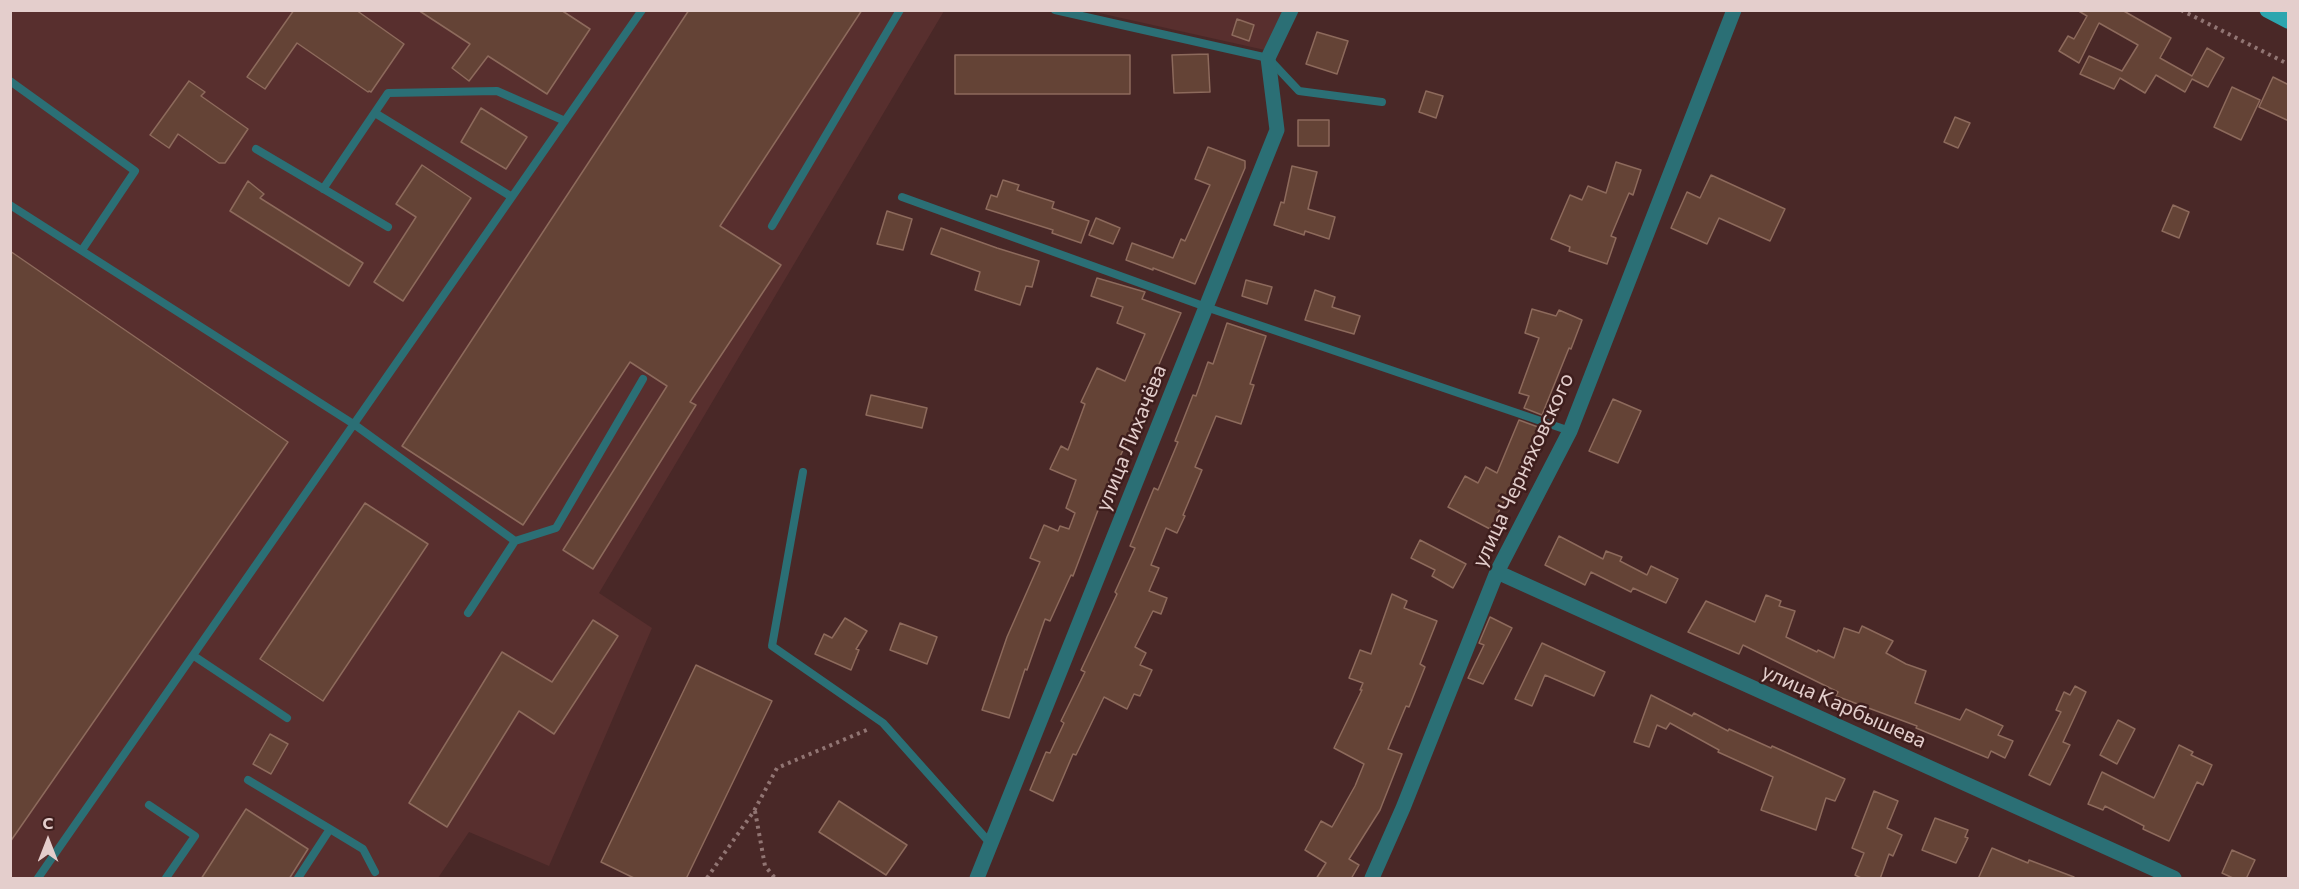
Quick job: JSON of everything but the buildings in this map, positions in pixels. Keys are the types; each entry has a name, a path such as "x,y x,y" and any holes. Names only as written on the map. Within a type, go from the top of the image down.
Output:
{"main road":[{"path":"2267,10 2289,21"}],"street":[{"path":"1268,58 1291,10"},
{"name":"улица Черняховского","path":"1372,879 1403,808 1497,572 1570,431 1734,10"},
{"name":"улица Лихачёва","path":"977,879 1277,130 1268,58"},
{"name":"улица Карбышева","path":"1497,572 2174,879"}],"lane":[{"path":"772,226 900,10"},
{"path":"1055,10 1268,58 1299,91 1382,102"},
{"path":"38,879 355,425 639,12"},
{"path":"10,81 135,171 82,250"},
{"path":"323,189 388,93 497,91 565,121"},
{"path":"375,112 512,197"},
{"path":"256,148 388,227"},
{"path":"902,197 1206,307 1570,431"},
{"path":"10,205 355,425 515,541"},
{"path":"468,613 515,541 556,528 643,379"},
{"path":"802,472 772,646 883,723 990,843"},
{"path":"194,656 287,718"},
{"path":"248,780 363,849 375,872"},
{"path":"149,805 195,836 166,879"},
{"path":"298,879 330,829"}],"path":[{"path":"2181,10 2289,64"},
{"path":"707,879 754,811 777,768 883,723"},
{"path":"754,811 765,866 775,879"}],"shaded area":[{"path":"10,11 944,11 599,593 652,628 549,866 469,832 438,878 11,878"},
{"path":"1090,11 1284,11 1265,50"}]}
